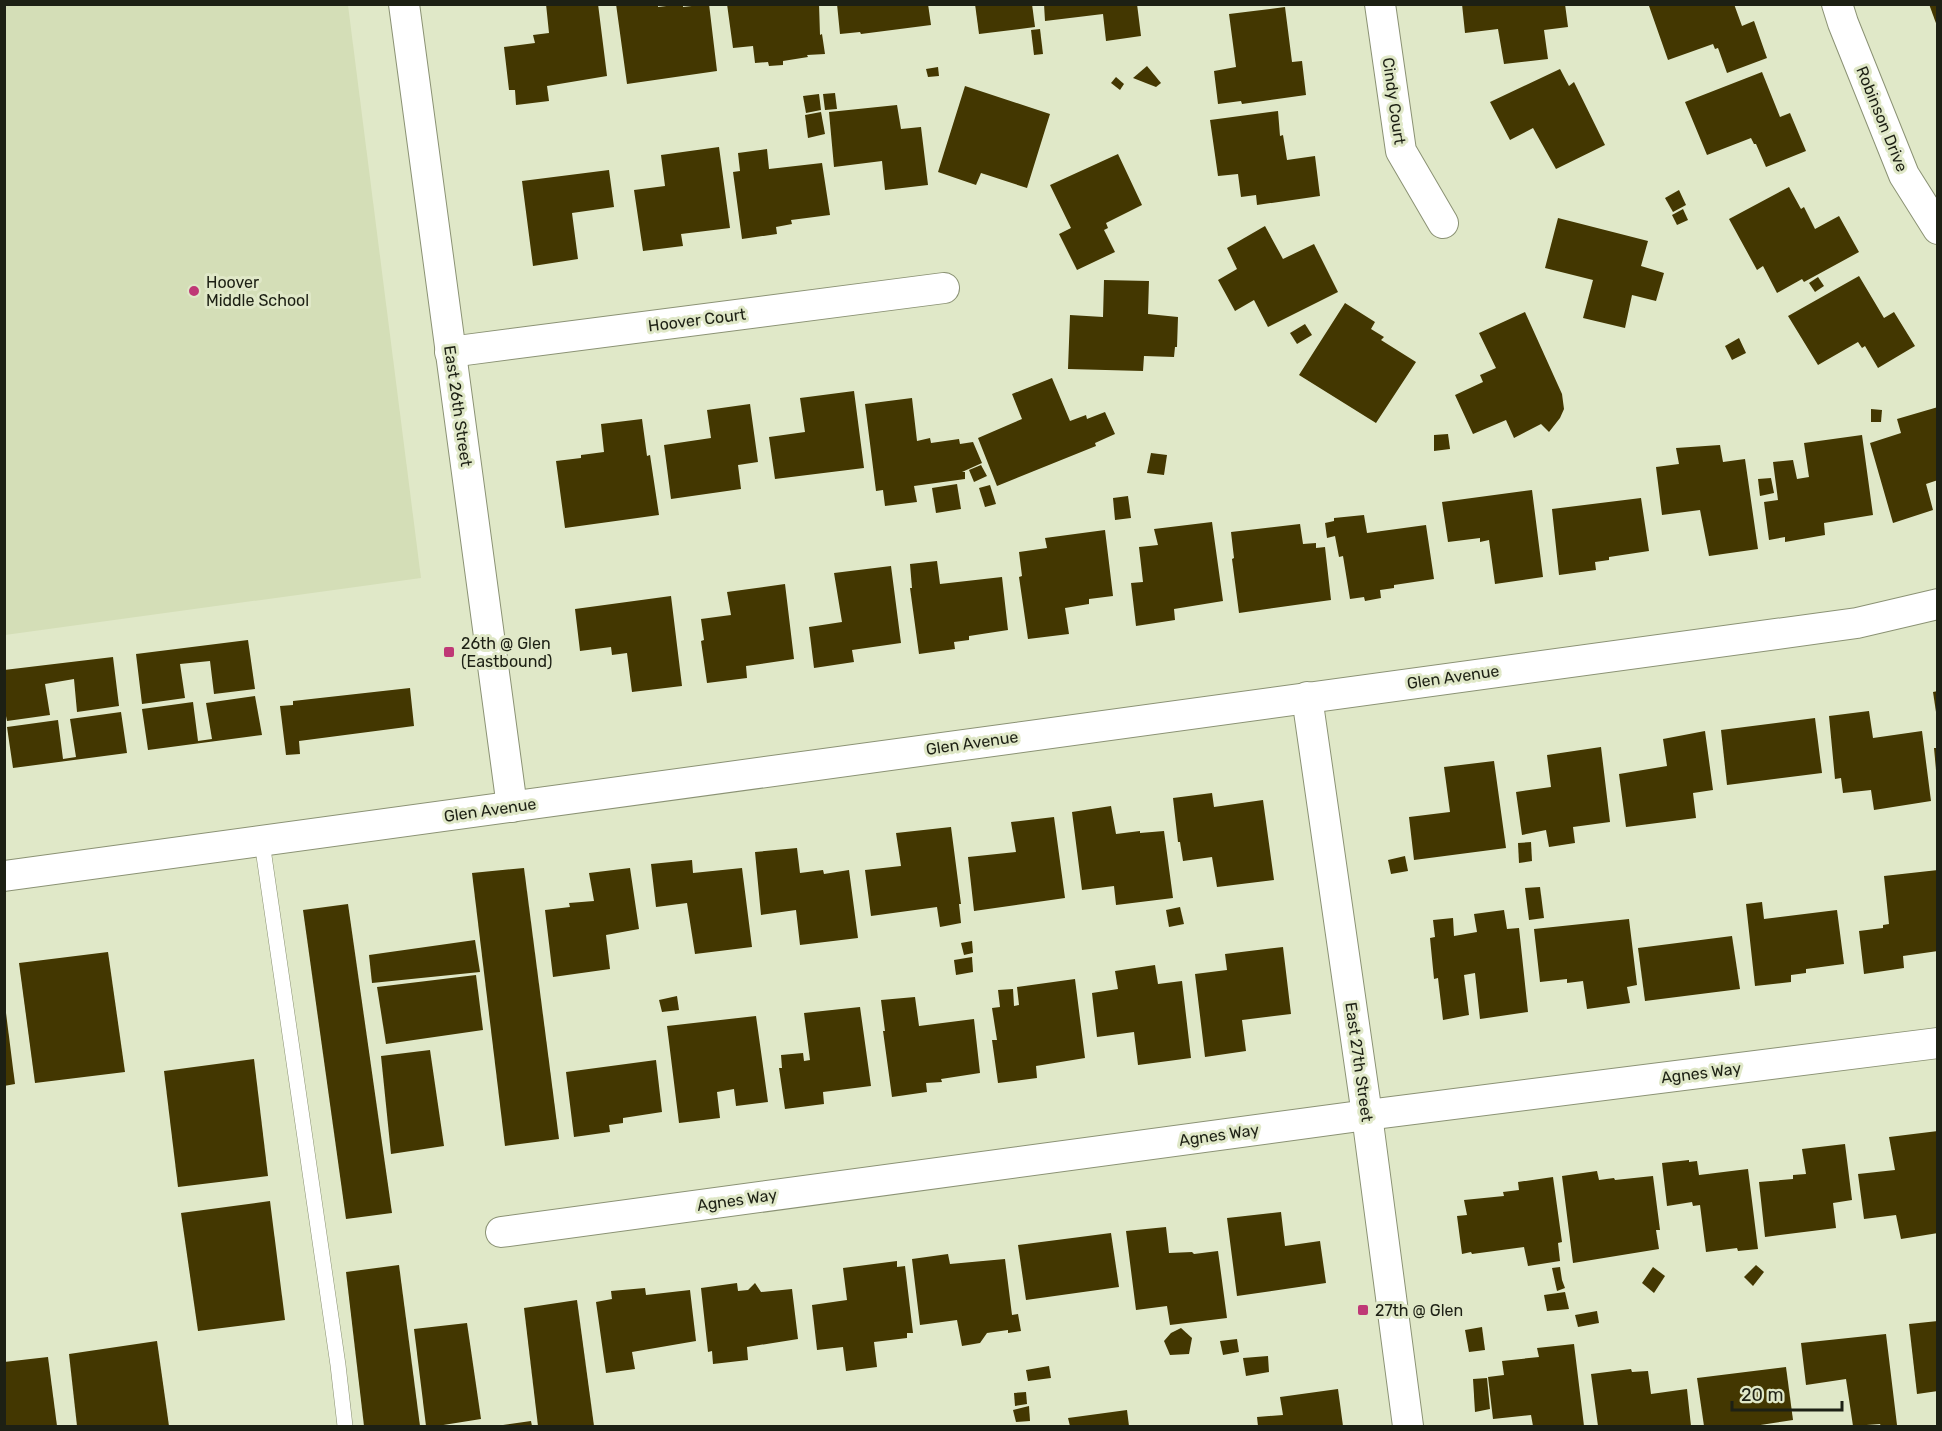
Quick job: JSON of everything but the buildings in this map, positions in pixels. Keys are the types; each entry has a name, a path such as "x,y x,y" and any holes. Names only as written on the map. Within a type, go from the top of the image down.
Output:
{"street":[{"name":"East 26th Street","path":"404,4 512,807"},
{"name":"Cindy Court","path":"1380,4 1401,151 1443,223"},
{"name":"Robinson Drive","path":"1837,4 1904,175 1938,229"},
{"name":"Hoover Court","path":"450,352 944,288"},
{"name":"Glen Avenue","path":"4,876 1857,622 1938,604"},
{"name":"East 27th Street","path":"1307,697 1367,1116 1408,1426"},
{"name":"Agnes Way","path":"501,1232 1367,1116 1938,1043"}],"lane":[{"path":"262,842 345,1426"}],"shaded area":[{"name":"Hoover Middle School","path":"4,5 348,5 421,578 5,635"}],"place":[{"name":"Hoover Middle School","path":"194,291"},
{"name":"26th @ Glen (Eastbound)","path":"449,652"},
{"name":"27th @ Glen","path":"1363,1310"}]}
